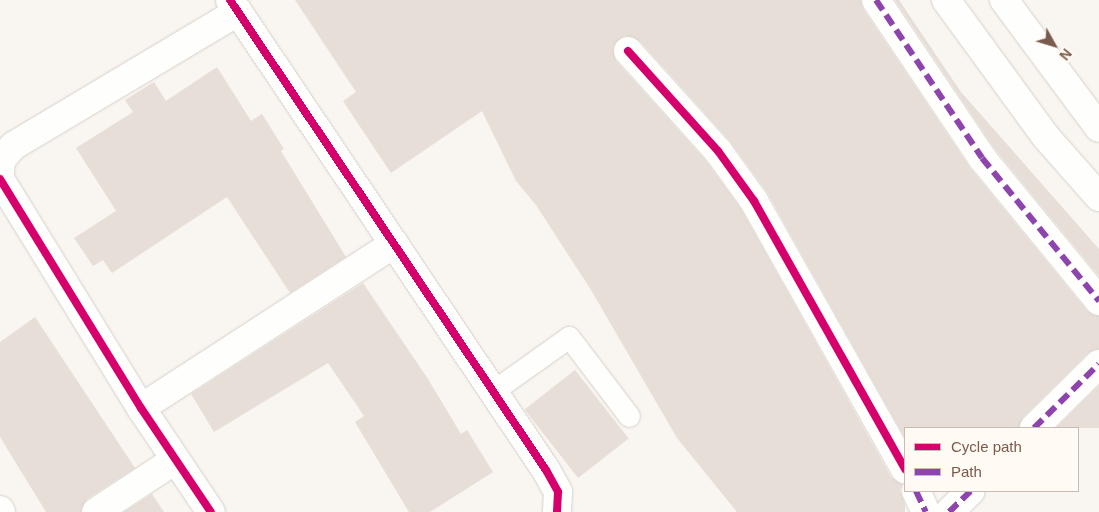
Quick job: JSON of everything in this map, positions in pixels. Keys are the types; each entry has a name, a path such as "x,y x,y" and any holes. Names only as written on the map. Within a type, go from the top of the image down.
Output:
{"street":[{"path":"876,0 982,158 1099,301"},
{"path":"946,0 1046,137 1099,197"},
{"path":"1004,0 1099,128"},
{"path":"0,173 1,160 13,146 234,6 550,478 558,492 557,512"},
{"path":"628,51 718,151 754,201 904,467"},
{"path":"0,179 142,408 211,512"},
{"path":"142,408 394,244"},
{"path":"1035,427 1099,364"},
{"path":"96,512 175,460"},
{"path":"916,492 926,512"},
{"path":"949,512 970,492"}],"lane":[{"path":"493,391 569,337 629,416"}],"building":[{"path":"295,0 861,0 863,9 970,168 1087,311 1099,316 1099,349 1088,353 1023,417 1019,427 904,427 904,436 767,192 730,141 640,41 624,36 613,46 616,61 706,161 741,209 891,477 902,484 900,490 905,505 905,512 737,512 677,438 591,290 536,205 516,181 482,111 391,173 343,101 356,92"},
{"path":"895,0 899,0 961,92 1099,249 1099,276 995,149"},
{"path":"217,67 251,121 262,114 284,149 281,151 346,257 290,293 227,197 112,273 103,260 93,266 74,238 116,211 76,148 133,112 125,100 154,82 166,101"},
{"path":"363,283 428,379 461,434 467,430 493,472 430,512 409,512 355,422 364,416 328,363 214,432 191,394"},
{"path":"35,317 135,468 87,499 81,512 46,512 0,437 0,342"},
{"path":"575,370 629,439 578,478 525,409"},
{"path":"1099,386 1099,428 1057,427"},
{"path":"152,494 164,512 124,512"}],"marked path":[{"path":"876,0 982,158 1099,301"},
{"path":"1035,427 1099,364"},
{"path":"916,492 926,512"},
{"path":"949,512 970,492"}],"cycle path":[{"path":"230,0 546,470 558,492 557,512"},
{"path":"628,51 718,151 754,201 904,467"},
{"path":"0,179 141,408 211,512"}]}
